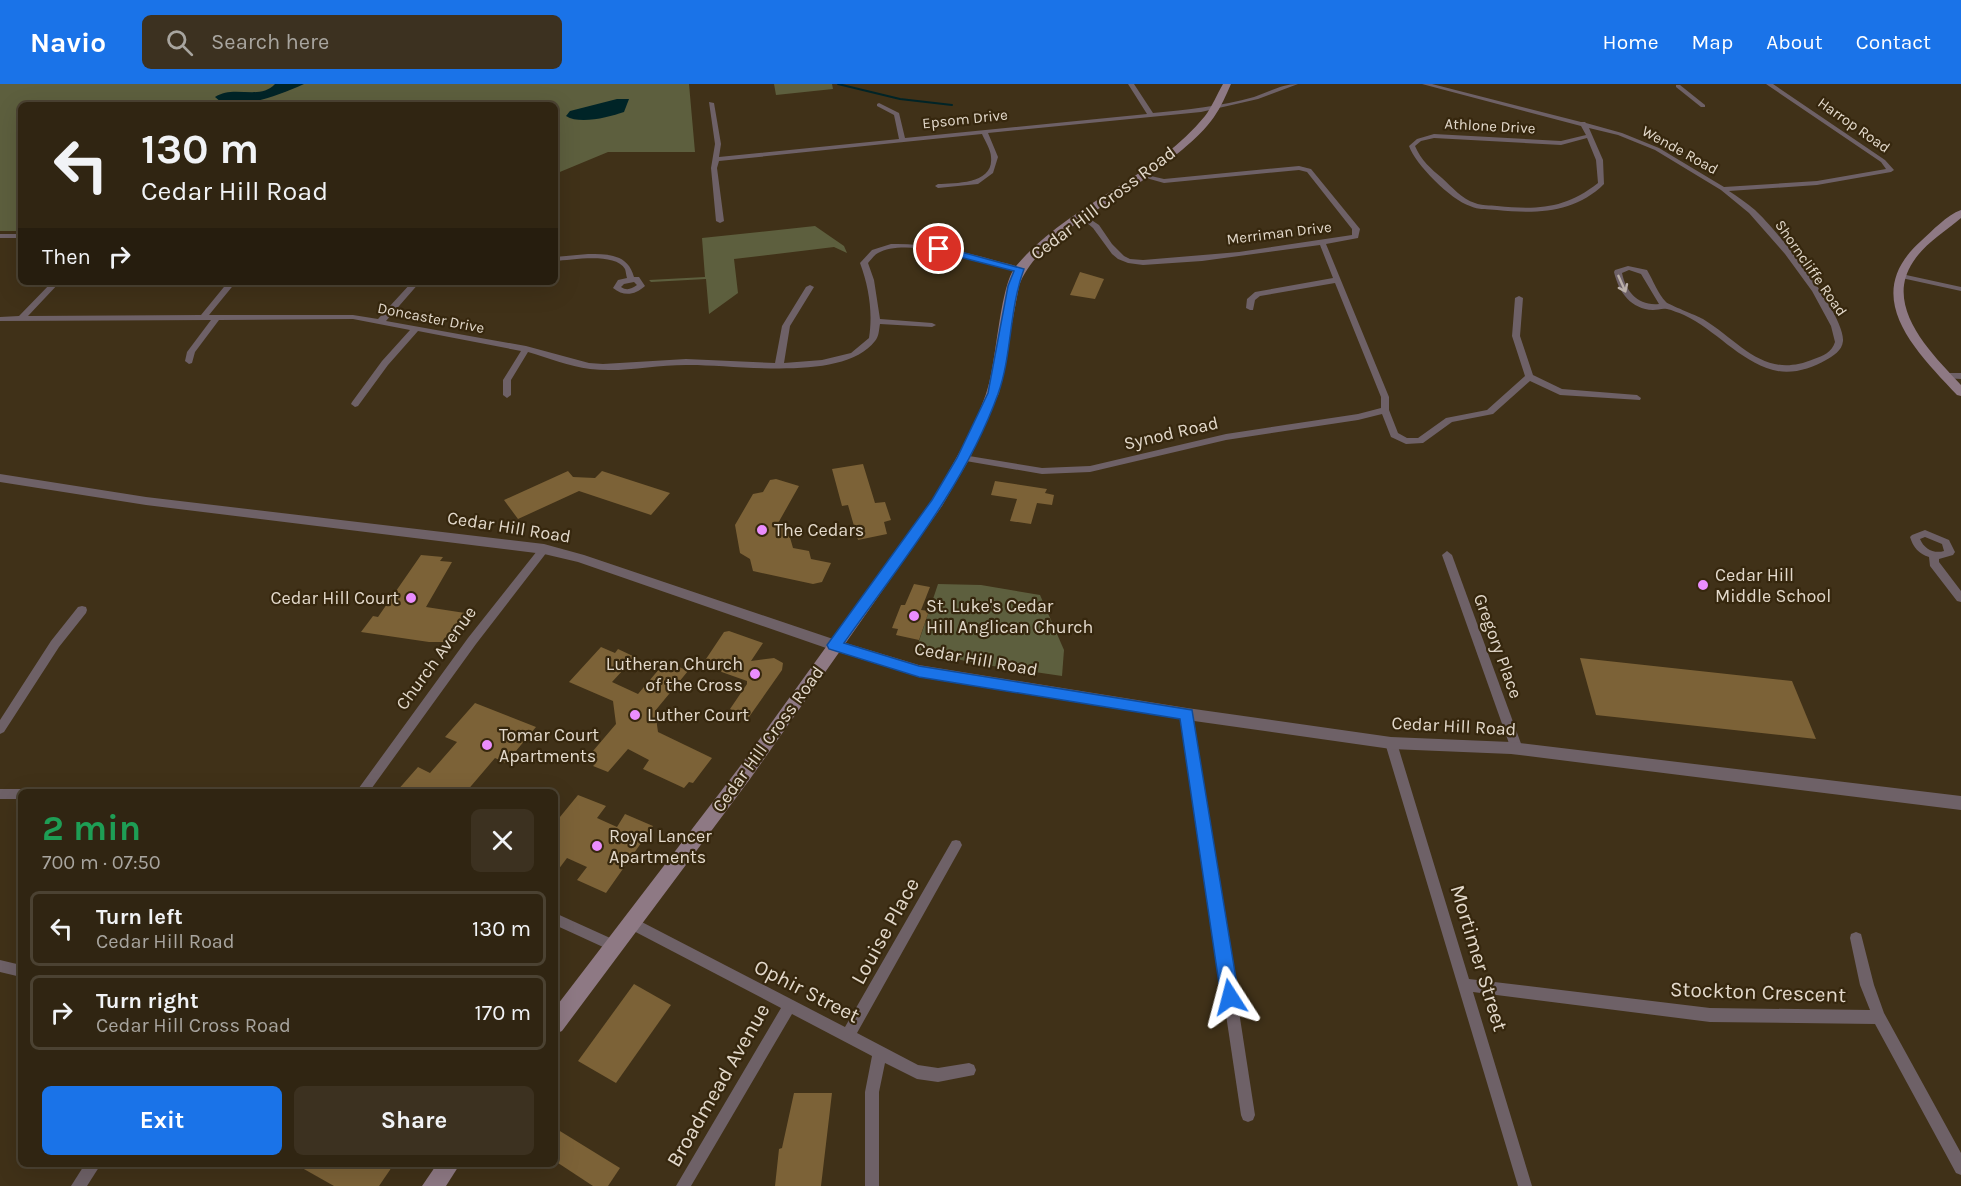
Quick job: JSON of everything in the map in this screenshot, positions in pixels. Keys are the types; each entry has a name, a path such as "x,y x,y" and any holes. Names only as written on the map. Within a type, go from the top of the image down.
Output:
{"main road":[{"name":"Cedar Hill Cross Road","path":"558,1020 744,774 937,503 963,458 993,393 1013,286 1019,269 1040,247 1142,177 1191,136 1216,107 1227,84"},
{"path":"1961,213 1913,255 1900,275 1899,302 1905,322 1923,350 1961,392"},
{"path":"433,1186 448,1167"}],"street":[{"path":"1131,84 1150,114"},
{"name":"Epsom Drive","path":"717,159 1216,107 1256,98 1295,84"},
{"name":"Wende Road","path":"1425,84 1620,134 1657,149 1723,189 1816,183 1891,170"},
{"path":"1676,85 1692,84"},
{"name":"Harrop Road","path":"1769,84 1874,154 1891,170"},
{"path":"1676,85 1703,106"},
{"path":"711,103 716,128 717,159 714,168 720,221"},
{"path":"879,105 897,114 902,139"},
{"name":"Athlone Drive","path":"1583,123 1590,136 1601,164 1601,184 1592,192 1569,204 1537,212 1472,205 1435,176 1414,154 1412,146 1419,140 1434,136 1561,142 1590,136"},
{"path":"938,186 976,183 991,172 994,157 984,130"},
{"name":"Merriman Drive","path":"1083,217 1093,221 1115,252 1135,262 1173,260 1355,236 1356,229 1309,170 1299,168 1164,181 1142,177"},
{"name":"Shorncliffe Road","path":"1664,306 1689,315 1774,368 1788,370 1804,367 1834,353 1840,339 1836,326 1795,262 1751,210 1723,189"},
{"path":"0,236 18,236"},
{"path":"1322,242 1385,397 1385,410 1394,435 1406,441 1420,441 1449,420 1490,412 1529,377"},
{"path":"932,325 876,321 870,280 864,263 866,258 879,250 901,245 921,246 1019,269"},
{"path":"558,259 611,257 627,264 631,271 631,279"},
{"path":"1628,268 1644,272 1664,306 1650,308 1635,304 1630,299 1618,272 1628,268"},
{"path":"1900,275 1961,289"},
{"path":"1250,308 1251,299 1258,294 1336,280"},
{"path":"22,318 53,285"},
{"path":"204,317 230,285"},
{"path":"380,321 413,285"},
{"path":"779,366 786,326 810,287"},
{"path":"1519,298 1516,336 1529,377 1560,392 1637,398"},
{"path":"189,361 191,352 217,317"},
{"name":"Doncaster Drive","path":"0,319 341,317 380,321 414,330 526,349 589,366 628,367 686,362 779,366 822,363 854,355 873,339 876,321"},
{"path":"355,404 385,363 414,330"},
{"path":"507,395 507,380 526,349"},
{"path":"1946,376 1961,376"},
{"name":"Synod Road","path":"963,458 1042,471 1090,469 1226,437 1358,417 1385,410"},
{"name":"Cedar Hill Road","path":"2,480 146,501 544,549 580,558 834,645 919,671 1187,714 1391,742 1517,749 1961,803"},
{"name":"Church Avenue","path":"364,789 472,641 544,549"},
{"name":"Gregory Place","path":"1446,555 1517,749"},
{"path":"1934,555 1934,563 1961,598"},
{"path":"0,729 55,644 82,610"},
{"path":"1187,714 1248,1115"},
{"name":"Mortimer Street","path":"1391,742 1525,1186"},
{"path":"0,794 18,794"},
{"name":"Louise Place","path":"848,1036 956,845"},
{"path":"558,920 614,946"},
{"name":"Ophir Street","path":"631,923 916,1072 938,1075 969,1070"},
{"path":"1856,938 1867,985 1879,1017 1961,1168"},
{"path":"0,966 18,970"},
{"name":"Stockton Crescent","path":"1465,985 1710,1015 1879,1017"},
{"name":"Broadmead Avenue","path":"683,1186 790,1005"},
{"path":"872,1186 872,1092 880,1053"},
{"path":"78,1186 92,1167"}],"green space":[{"path":"0,84 689,84 695,152 608,152 558,173 558,102 18,102 18,231 0,231"},
{"path":"774,84 832,84 833,89 776,95"},
{"path":"815,226 844,246 847,253 834,247 734,259 738,293 709,314 706,279 651,282 649,280 705,277 702,238"},
{"path":"938,584 981,585 1040,595 1064,650 1062,676 979,664 916,650"}],"water":[{"path":"275,84 304,84 254,102 221,102 215,97 222,93 269,89"},
{"path":"617,99 629,99 624,112 587,120 572,119 566,116 570,111"}],"building":[{"path":"1080,272 1104,279 1095,299 1070,295"},
{"path":"863,464 875,503 885,502 891,520 884,522 887,534 858,540 848,505 842,506 832,469"},
{"path":"568,471 573,477 595,478 602,471 670,493 651,515 579,491 518,519 504,500"},
{"name":"The Cedars","path":"776,479 799,486 777,525 787,527 793,548 809,551 811,559 831,563 822,582 813,584 753,571 750,559 740,553 735,525 753,494 763,492 770,480"},
{"path":"995,481 1047,489 1045,493 1054,495 1052,505 1037,503 1031,524 1010,521 1017,499 991,495"},
{"name":"Cedar Hill Court","path":"421,555 443,557 440,561 452,562 426,607 465,613 450,638 446,642 429,642 361,632 373,616 378,617"},
{"name":"St. Luke's Cedar Hill Anglican Church","path":"914,584 930,587 921,610 929,611 919,640 896,635 898,629 892,628 901,605 905,605"},
{"name":"Lutheran Church of the Cross","path":"729,631 763,643 751,661 774,658 783,663 782,670 749,717 730,709 747,681 702,665 724,632"},
{"name":"Luther Court","path":"601,647 615,653 618,649 635,657 612,682 638,694 666,661 688,671 655,711 658,732 712,758 693,783 689,782 684,788 643,769 649,760 628,749 608,772 593,766 596,763 587,758 616,724 613,701 569,682"},
{"path":"1580,658 1792,681 1816,739 1596,715"},
{"name":"Tomar Court Apartments","path":"475,703 536,727 506,763 495,758 469,789 399,789 418,767 430,773 457,742 445,737"},
{"name":"Royal Lancer Apartments","path":"578,795 606,806 597,818 617,827 625,814 653,826 606,893 577,880 587,867 567,858 558,870 558,819"},
{"path":"634,984 671,1005 616,1083 578,1061"},
{"path":"794,1093 832,1093 821,1186 775,1186 779,1149 782,1148"},
{"path":"558,1130 620,1168 608,1186 593,1186 558,1163"},
{"path":"300,1167 392,1167 379,1186 334,1186"}],"waterway":[{"path":"838,84 900,99 952,105"}],"place":[{"name":"The Cedars","path":"762,530"},
{"name":"Cedar Hill Middle School","path":"1703,585"},
{"name":"Cedar Hill Court","path":"411,598"},
{"name":"St. Luke's Cedar Hill Anglican Church","path":"914,616"},
{"name":"Lutheran Church of the Cross","path":"755,674"},
{"name":"Luther Court","path":"635,715"},
{"name":"Tomar Court Apartments","path":"487,745"},
{"name":"Royal Lancer Apartments","path":"597,846"}],"route":[{"path":"939,249 1019,269 1013,286 993,393 963,458 937,503 834,645 919,671 1187,714 1230,997"}]}
